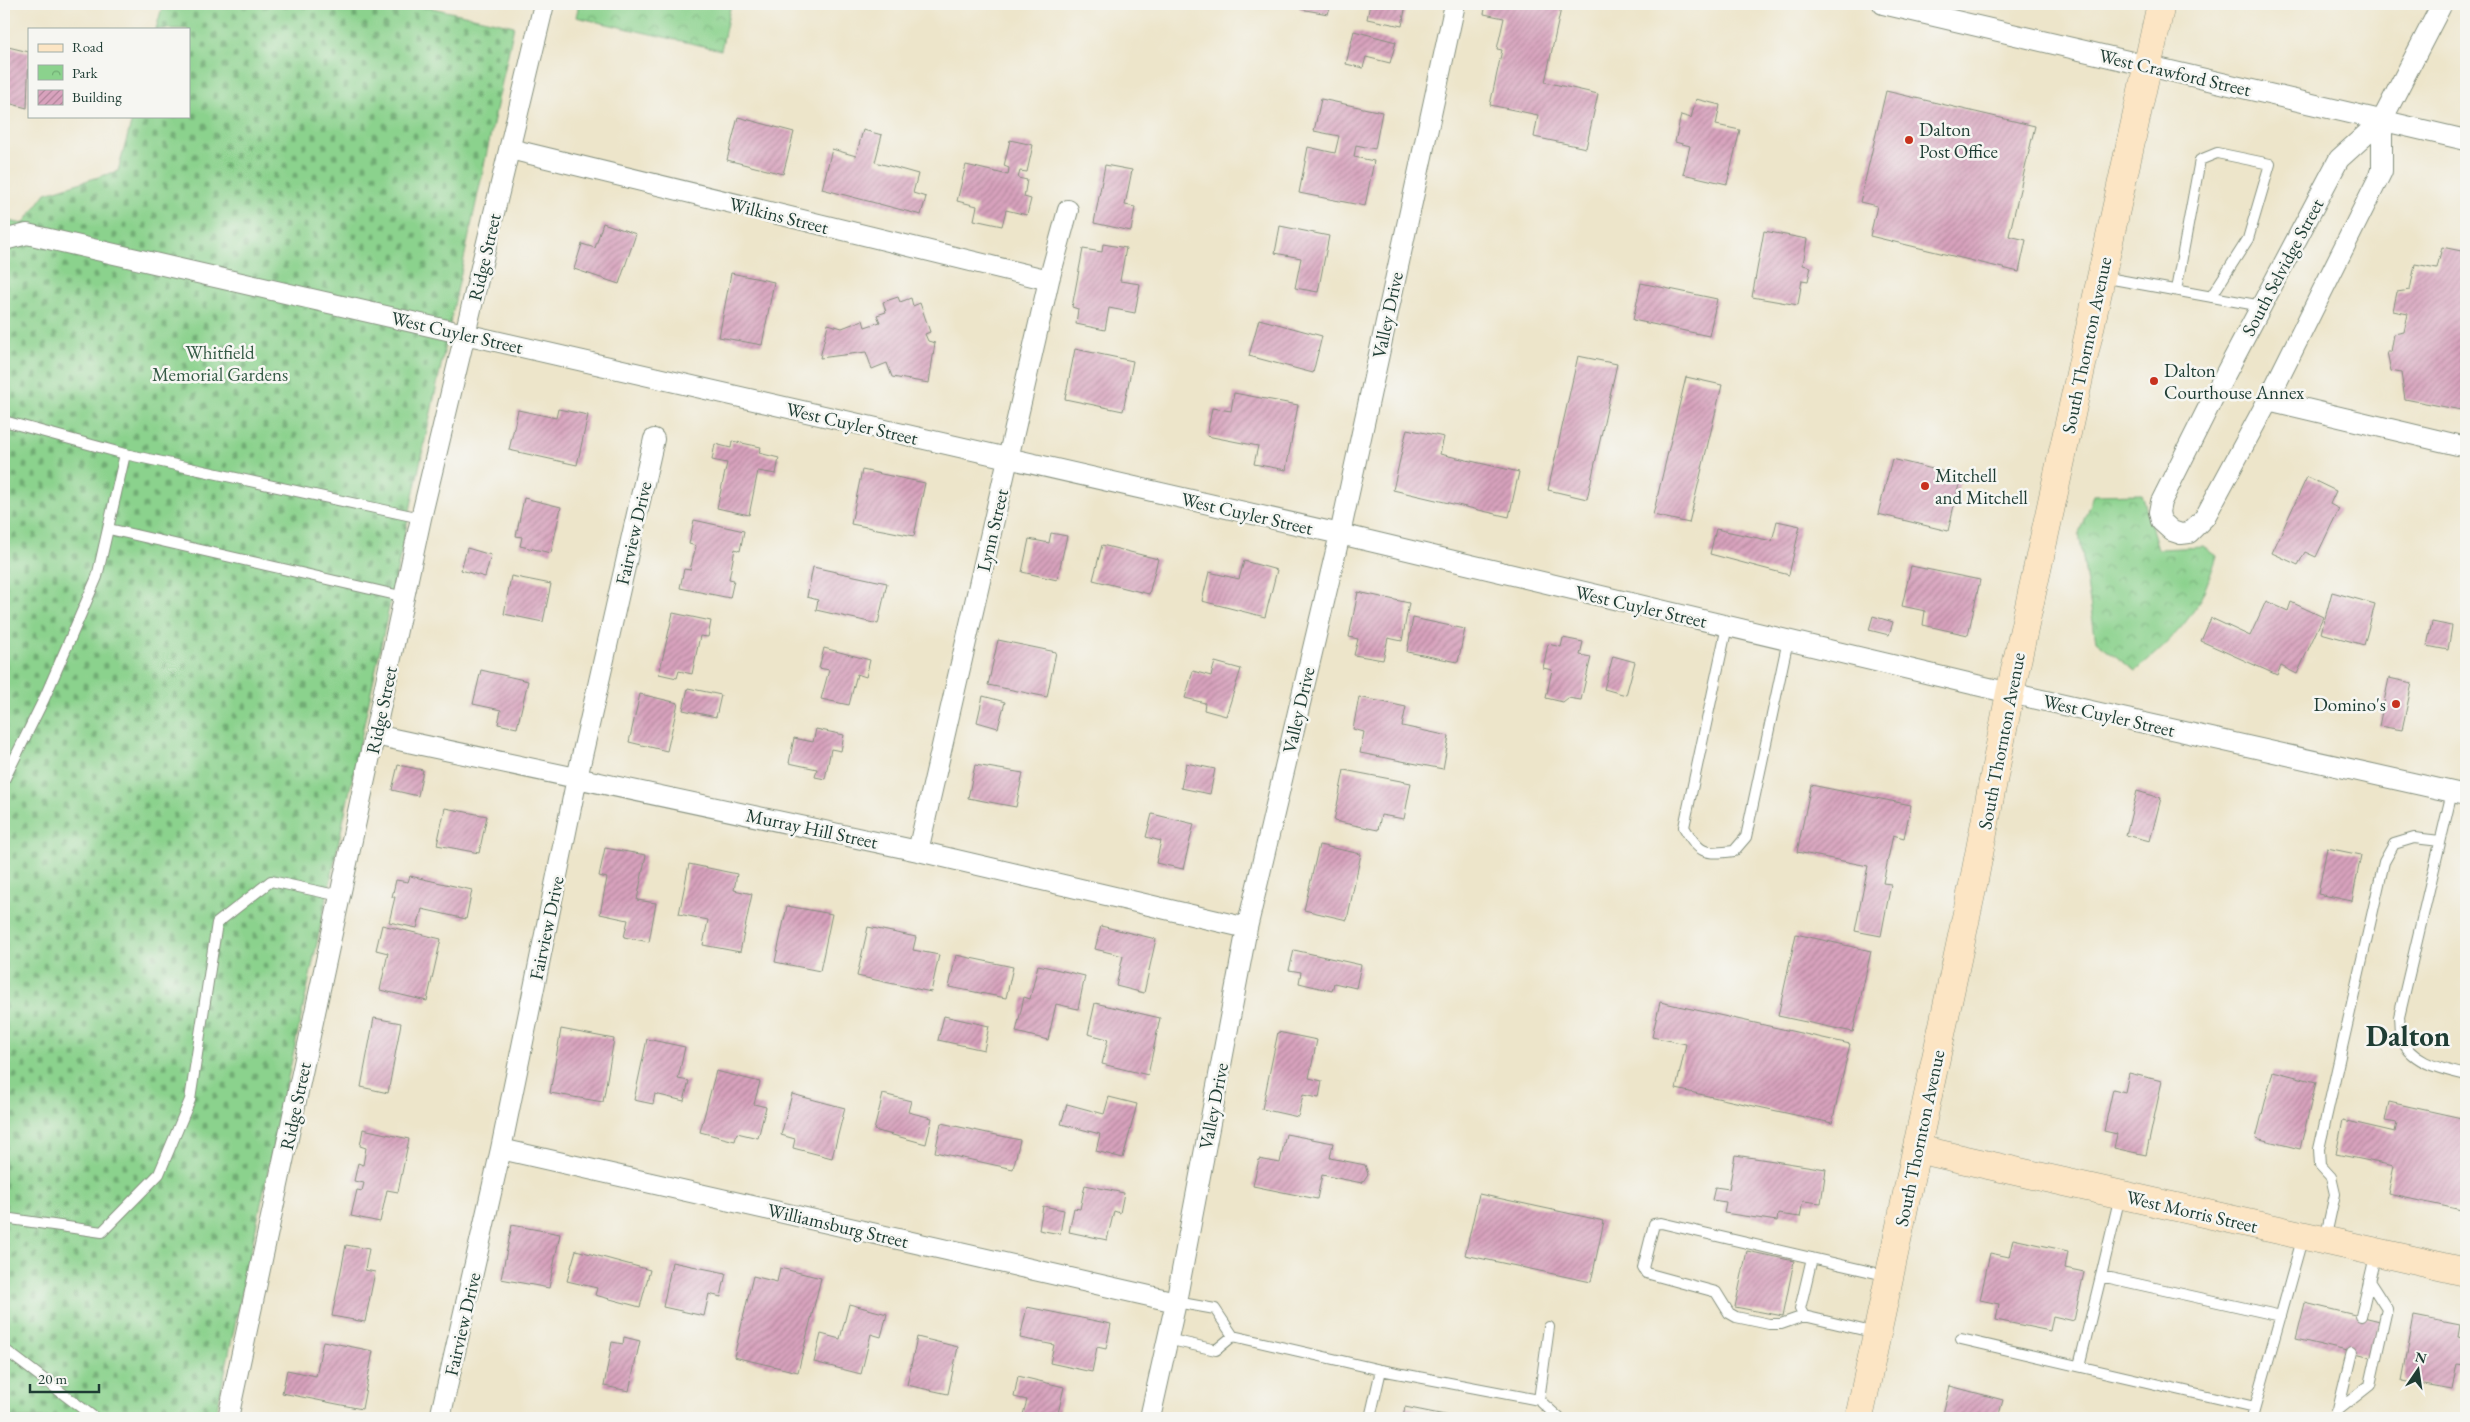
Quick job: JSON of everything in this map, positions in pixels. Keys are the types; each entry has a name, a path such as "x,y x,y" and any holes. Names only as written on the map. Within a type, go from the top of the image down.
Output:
{"main road":[{"name":"South Thornton Avenue","path":"1859,1418 1974,880 2010,693 2161,4"},
{"name":"West Morris Street","path":"1917,1149 2466,1272"}],"street":[{"name":"Ridge Street","path":"228,1418 421,518 544,4"},
{"name":"Valley Drive","path":"1150,1418 1166,1339 1176,1302 1247,928 1340,534 1455,4"},
{"name":"West Crawford Street","path":"1883,4 2466,140"},
{"path":"2382,120 2442,4"},
{"name":"South Selvidge Street","path":"2382,120 2382,171 2268,400 2205,518 2189,533 2172,532 2161,521 2159,512 2165,490 2339,159 2382,120"},
{"name":"Wilkins Street","path":"510,149 1049,280"},
{"name":"Lynn Street","path":"918,851 1049,280 1068,210"},
{"name":"West Cuyler Street","path":"27,234 1340,534 2010,693 2459,793"},
{"path":"4,240 27,234"},
{"path":"2268,400 2466,447"},
{"name":"Fairview Drive","path":"440,1418 501,1149 577,778 654,439"},
{"name":"Murray Hill Street","path":"375,735 918,851 1247,928"},
{"name":"Williamsburg Street","path":"501,1149 1176,1302"}],"lane":[{"path":"2176,290 2200,160 2218,154 2270,164 2248,239 2211,297"},
{"path":"4,231 27,234"},
{"path":"2101,277 2262,306"},
{"path":"4,421 125,454 421,518"},
{"path":"4,780 44,699 97,577 125,454"},
{"path":"109,530 405,597"},
{"path":"1727,626 1684,827 1694,845 1712,854 1734,851 1746,837 1788,640"},
{"path":"2459,793 2440,841 2400,1017 2401,1036 2412,1054 2434,1067 2466,1076"},
{"path":"2252,1418 2281,1316 2335,1194 2331,1177 2320,1165 2319,1149 2384,862 2394,844 2414,838 2440,841"},
{"path":"4,1218 102,1232 159,1174 190,1100 217,923 271,881 340,896"},
{"path":"2079,1366 2120,1195"},
{"path":"1877,1333 1804,1316 1780,1324 1769,1324 1736,1316 1729,1313 1716,1292 1646,1273 1643,1268 1654,1224 1661,1224 1890,1276"},
{"path":"2361,1316 2376,1252"},
{"path":"1804,1316 1800,1308 1812,1258"},
{"path":"2101,1276 2281,1316"},
{"path":"2337,1414 2370,1385 2387,1309 2369,1281"},
{"path":"1176,1302 1215,1309 1234,1336 1381,1370 1539,1400 1559,1418"},
{"path":"1539,1400 1549,1327"},
{"path":"1166,1339 1216,1350 1234,1336"},
{"path":"1961,1339 2255,1407"},
{"path":"4,1349 95,1418"},
{"path":"2337,1414 2352,1352"},
{"path":"1370,1418 1381,1370"}],"green space":[{"name":"Whitfield Memorial Gardens","path":"163,4 414,4 514,26 215,1418 4,1418 4,220 23,224 46,193 118,171 132,118 190,118 190,28 156,28"},
{"path":"579,4 731,4 721,50 576,17"},
{"path":"2142,494 2158,549 2204,547 2217,556 2195,609 2171,638 2135,671 2096,641 2079,533 2093,495"}],"building":[{"path":"1301,4 1331,4 1328,14 1300,9"},
{"path":"1370,4 1406,4 1402,26 1367,19"},
{"path":"1486,4 1562,4 1545,82 1598,94 1586,148 1534,137 1538,115 1490,105 1502,50 1497,49 1504,18 1484,14"},
{"path":"1354,31 1396,42 1390,63 1366,57 1363,68 1346,64"},
{"path":"4,46 28,52 28,80 27,108 4,102"},
{"path":"1886,91 2035,126 2009,236 2026,240 2019,272 1870,236 1877,206 1860,202"},
{"path":"1321,99 1382,112 1375,149 1356,145 1354,157 1374,161 1365,206 1299,193 1308,147 1335,153 1339,136 1314,131"},
{"path":"1696,99 1720,105 1716,125 1740,130 1727,184 1683,174 1690,146 1675,142 1681,115 1691,118"},
{"path":"738,117 794,132 783,174 727,160"},
{"path":"863,130 882,135 875,162 918,174 913,193 926,197 921,215 822,189 832,149 856,156"},
{"path":"1010,140 1033,145 1027,172 1020,171 1018,178 1027,180 1024,197 1031,199 1027,215 1006,210 1002,226 974,220 977,206 957,201 966,165 1008,175 1009,168 1004,166"},
{"path":"1105,165 1132,170 1125,205 1135,207 1131,231 1094,223"},
{"path":"603,223 636,234 619,284 574,269 582,244 595,248"},
{"path":"1280,226 1329,236 1318,292 1295,288 1301,258 1275,253"},
{"path":"1764,231 1807,239 1803,265 1811,267 1808,281 1802,280 1798,305 1752,297"},
{"path":"1103,244 1126,248 1120,281 1140,284 1135,313 1109,308 1105,330 1076,324 1078,309 1072,307 1083,249 1102,252"},
{"path":"2442,247 2466,252 2466,411 2405,399 2401,373 2391,371 2387,352 2391,352 2394,334 2404,332 2408,314 2393,311 2397,292 2410,290 2415,264 2437,268"},
{"path":"731,273 774,282 762,345 719,337"},
{"path":"1641,283 1717,299 1709,336 1633,320"},
{"path":"898,297 900,302 911,298 913,306 920,303 930,332 925,334 928,341 935,343 929,383 892,377 887,363 872,369 866,352 820,358 828,324 842,328 863,320 865,327 880,322 877,315 886,312 883,302"},
{"path":"1259,319 1322,336 1313,373 1249,356"},
{"path":"1075,349 1133,361 1123,411 1065,399"},
{"path":"1578,356 1617,364 1587,499 1548,490"},
{"path":"1686,377 1722,385 1689,523 1653,515"},
{"path":"1234,393 1298,405 1286,470 1254,464 1258,446 1207,436 1212,408 1231,411"},
{"path":"558,409 588,415 577,465 509,450 518,410 556,418"},
{"path":"1407,429 1444,437 1440,454 1519,472 1509,517 1393,490"},
{"path":"732,441 761,447 759,453 779,458 776,474 758,471 749,515 717,508 727,463 712,460 715,444 731,448"},
{"path":"1892,459 1961,476 1948,531 1878,514"},
{"path":"862,470 925,483 914,536 851,524"},
{"path":"2307,477 2336,491 2330,504 2339,509 2316,557 2305,552 2298,565 2272,553"},
{"path":"524,498 561,507 551,553 520,546 522,537 516,536"},
{"path":"694,520 744,531 740,551 735,549 729,579 734,580 730,598 680,588 684,569 690,570 696,546 689,544"},
{"path":"1777,521 1800,526 1789,575 1710,554 1716,529 1772,541"},
{"path":"1051,533 1067,536 1057,580 1022,572 1029,539 1049,543"},
{"path":"1102,545 1158,559 1149,594 1093,580"},
{"path":"467,548 491,555 485,577 461,570"},
{"path":"1244,561 1277,570 1265,617 1202,601 1209,572 1239,579"},
{"path":"1911,566 1980,580 1968,635 1923,625 1925,611 1902,606"},
{"path":"813,567 887,583 878,624 816,610 818,600 807,597"},
{"path":"511,576 551,584 543,622 504,614"},
{"path":"1358,592 1409,603 1402,641 1388,638 1383,660 1354,655 1358,639 1349,637"},
{"path":"2332,592 2375,604 2364,645 2321,633"},
{"path":"2266,601 2288,611 2291,602 2323,617 2297,674 2281,666 2277,675 2201,641 2211,618 2250,636"},
{"path":"673,613 711,621 708,637 700,636 692,674 679,671 677,678 659,674"},
{"path":"1873,616 1893,622 1889,635 1869,630"},
{"path":"1413,618 1465,629 1458,662 1407,652"},
{"path":"2432,622 2452,626 2448,650 2427,646"},
{"path":"1563,638 1583,642 1580,655 1591,657 1581,700 1568,698 1563,702 1546,698 1552,670 1543,668 1548,644 1561,647"},
{"path":"998,640 1056,652 1047,697 988,685"},
{"path":"824,648 870,660 866,677 857,674 849,705 821,699 829,670 819,668"},
{"path":"1613,656 1635,662 1626,695 1604,689"},
{"path":"1215,662 1241,669 1226,716 1204,710 1205,703 1185,698 1193,671 1211,676"},
{"path":"481,670 528,681 517,728 498,724 501,710 473,704"},
{"name":"Domino's","path":"2389,678 2412,683 2402,730 2379,726"},
{"path":"688,688 721,695 716,717 683,710"},
{"path":"640,694 678,703 667,751 629,742"},
{"path":"983,696 1005,702 998,728 977,722"},
{"path":"1359,697 1406,707 1402,726 1449,736 1443,769 1360,753 1364,732 1353,729"},
{"path":"816,729 844,735 841,751 831,749 825,779 815,777 817,769 789,763 794,738 813,742"},
{"path":"1186,763 1215,769 1210,794 1181,788"},
{"path":"398,765 423,770 418,796 392,790"},
{"path":"975,765 1023,773 1016,807 968,798"},
{"path":"1344,770 1411,783 1404,819 1381,815 1378,830 1334,821"},
{"path":"1811,785 1911,805 1904,838 1893,835 1883,883 1891,884 1881,936 1855,931 1868,866 1797,852"},
{"path":"2137,791 2161,798 2150,841 2126,835"},
{"path":"445,808 487,816 479,853 437,845"},
{"path":"1152,814 1194,824 1183,869 1156,863 1161,841 1146,837"},
{"path":"1319,845 1361,854 1347,920 1304,910"},
{"path":"605,848 646,855 637,900 656,903 649,942 624,937 628,920 600,914 607,878 599,876"},
{"path":"2327,848 2361,855 2352,901 2318,894"},
{"path":"689,864 737,874 734,890 752,894 740,952 703,945 708,920 679,914"},
{"path":"410,876 472,890 466,919 422,909 417,928 389,922 395,897 392,897 396,880 408,882"},
{"path":"787,906 832,914 820,971 775,962"},
{"path":"382,925 441,939 427,1001 380,990 388,953 376,950"},
{"path":"1101,926 1156,939 1144,993 1116,986 1123,956 1095,949"},
{"path":"868,927 916,937 913,950 939,955 931,992 857,976"},
{"path":"1796,934 1871,951 1853,1032 1778,1016"},
{"path":"1294,950 1361,965 1356,988 1334,983 1332,991 1299,983 1301,972 1289,970"},
{"path":"956,955 1013,967 1006,998 949,987"},
{"path":"1038,965 1085,976 1078,1009 1056,1004 1048,1040 1016,1032 1024,997 1030,999"},
{"path":"1660,1002 1850,1044 1832,1123 1676,1089 1686,1044 1652,1037"},
{"path":"1095,1003 1160,1018 1148,1075 1102,1064 1108,1039 1088,1034"},
{"path":"944,1016 989,1026 984,1050 938,1040"},
{"path":"374,1018 401,1023 388,1093 361,1087"},
{"path":"561,1029 614,1039 603,1102 550,1093"},
{"path":"1278,1032 1317,1040 1309,1078 1322,1081 1319,1098 1303,1095 1298,1117 1262,1109"},
{"path":"647,1039 685,1047 678,1079 689,1081 684,1101 655,1094 653,1104 634,1100"},
{"path":"716,1071 760,1082 754,1104 766,1107 758,1138 737,1133 735,1141 700,1132"},
{"path":"2273,1071 2316,1082 2300,1149 2256,1138"},
{"path":"2129,1073 2162,1081 2146,1155 2114,1148 2117,1134 2104,1131 2113,1089 2125,1092"},
{"path":"792,1094 845,1108 832,1158 793,1148 795,1139 781,1135"},
{"path":"883,1094 911,1101 908,1112 932,1118 926,1144 874,1130"},
{"path":"1109,1097 1137,1104 1123,1158 1096,1151 1100,1134 1061,1124 1067,1104 1104,1114"},
{"path":"2389,1102 2466,1119 2466,1211 2388,1194 2394,1166 2336,1154 2343,1120 2395,1132 2397,1123 2385,1121"},
{"path":"941,1123 1020,1140 1013,1169 935,1152"},
{"path":"363,1129 409,1139 398,1192 387,1190 380,1222 351,1216 357,1190 362,1191 364,1183 354,1181 358,1163 363,1165 366,1148 360,1146"},
{"path":"1286,1134 1333,1143 1330,1158 1365,1165 1368,1174 1362,1183 1322,1175 1317,1199 1253,1186 1259,1159 1280,1163"},
{"path":"1735,1155 1826,1169 1821,1203 1803,1201 1800,1217 1778,1214 1777,1221 1724,1213 1726,1202 1712,1200 1715,1187 1729,1189"},
{"path":"1085,1185 1124,1193 1120,1213 1114,1211 1107,1240 1069,1232 1074,1208 1080,1209"},
{"path":"1479,1194 1604,1221 1591,1282 1465,1255"},
{"path":"1043,1206 1064,1210 1060,1234 1039,1230"},
{"path":"512,1225 560,1234 549,1288 501,1279"},
{"path":"2013,1239 2068,1251 2065,1268 2084,1272 2074,1321 2053,1316 2050,1331 1996,1320 1999,1304 1980,1300 1990,1253 2009,1257"},
{"path":"346,1245 369,1249 365,1270 375,1272 365,1322 332,1316"},
{"path":"576,1250 650,1270 640,1307 595,1295 597,1288 567,1281"},
{"path":"1747,1251 1794,1261 1783,1316 1735,1307"},
{"path":"672,1262 726,1273 721,1297 709,1294 704,1316 663,1307"},
{"path":"780,1268 821,1278 798,1372 734,1357 753,1276 777,1282"},
{"path":"2305,1303 2380,1321 2372,1357 2296,1339"},
{"path":"849,1304 887,1314 881,1337 871,1334 861,1374 814,1362 821,1334 840,1339"},
{"path":"1027,1307 1111,1324 1106,1349 1097,1347 1092,1372 1050,1363 1054,1345 1020,1338"},
{"path":"2414,1316 2460,1325 2458,1337 2466,1339 2466,1357 2465,1365 2457,1364 2452,1390 2402,1381"},
{"path":"624,1337 640,1341 629,1391 604,1386 612,1342 623,1344"},
{"path":"917,1337 958,1347 948,1394 907,1385"},
{"path":"323,1341 373,1351 362,1409 282,1393 287,1370 316,1376"},
{"path":"1018,1376 1064,1387 1057,1418 1022,1418 1027,1400 1014,1397"},
{"path":"1950,1386 2003,1400 1998,1418 1942,1418"},
{"path":"1405,1407 1455,1417 1455,1418 1403,1418"}],"place":[{"name":"Dalton Post Office","path":"1909,140"},
{"name":"Dalton Courthouse Annex","path":"2154,381"},
{"name":"Mitchell and Mitchell","path":"1925,486"},
{"name":"Domino's","path":"2396,704"}],"district":[{"name":"Dalton","path":"2408,1036"}]}
